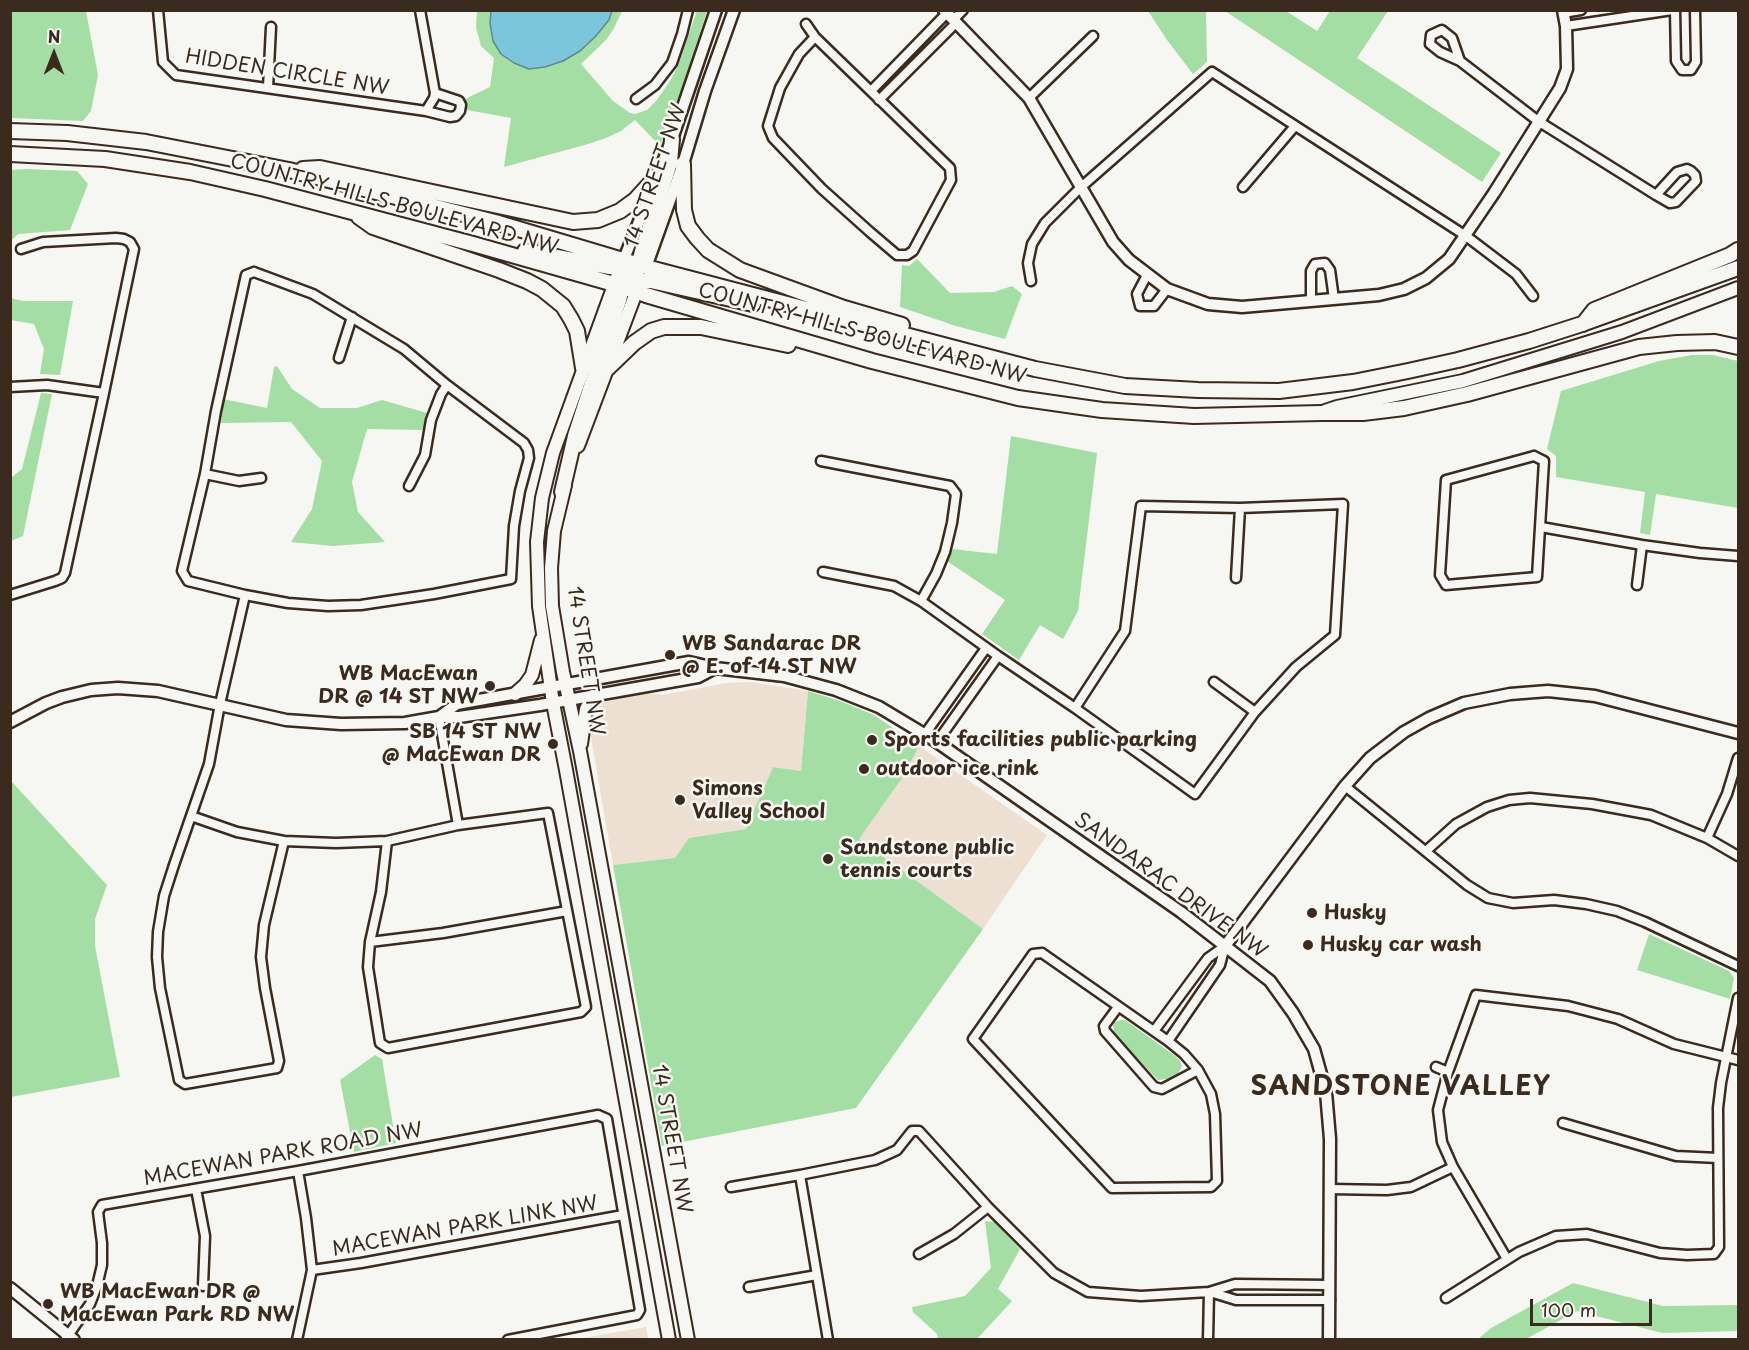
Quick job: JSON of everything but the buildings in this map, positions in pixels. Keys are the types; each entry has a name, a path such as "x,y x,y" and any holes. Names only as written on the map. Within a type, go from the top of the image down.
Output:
{"main road":[{"name":"COUNTRY HILLS BOULEVARD NW","path":"10,131 67,133 146,142 289,170 495,222 630,275 872,361 1018,398 1102,410 1194,416 1321,412 1463,381 1622,332 1738,288"},
{"path":"562,492 575,436 670,163 672,139"},
{"name":"COUNTRY HILLS BOULEVARD NW","path":"10,154 105,159 190,172 473,244 630,275"},
{"path":"683,164 684,201 688,225 708,250 740,270 844,308 981,349 1035,369"},
{"path":"289,170 320,168 573,222 586,222 609,216 627,207 656,177"},
{"path":"349,211 373,227 527,281 554,298 563,306 577,332 583,368"},
{"path":"1582,324 1594,309 1738,250"},
{"name":"COUNTRY HILLS BOULEVARD NW","path":"1035,369 1125,386 1198,390 1279,391 1353,382 1418,369 1529,341 1738,268"},
{"path":"630,275 978,361 1035,369"},
{"name":"14 STREET NW","path":"630,275 608,368 562,492 554,531 552,606 688,1340"},
{"name":"14 STREET NW","path":"630,275 583,368 553,453 542,498 537,542 539,606 550,687 669,1340"},
{"path":"608,368 634,343 651,331 663,327 685,326 701,327 774,342 852,361 872,361"},
{"path":"1321,412 1363,413 1404,408 1467,394 1639,348 1677,343 1715,342 1738,347"},
{"path":"515,694 532,675 543,633"},
{"path":"580,751 586,709 593,696"}],"street":[{"name":"HIDDEN CIRCLE NW","path":"158,10 163,62 176,75 426,111 450,117 456,116 460,111 459,101 435,93"},
{"path":"420,10 435,93 426,111"},
{"path":"636,99 655,85 672,63 688,10"},
{"name":"14 STREET NW","path":"630,275 656,177 672,139 716,10"},
{"name":"14 STREET NW","path":"630,275 683,164 705,91 735,10"},
{"path":"871,91 950,17 963,10"},
{"path":"950,17 1029,98 1113,242 1129,260 1167,289 1208,304 1242,307 1379,295 1404,288 1426,278 1449,259 1560,88 1568,69 1563,12 1581,10"},
{"path":"1566,26 1674,10 1676,61 1682,70 1692,70 1696,62 1695,10"},
{"path":"879,100 950,17"},
{"path":"806,24 815,37 950,168 951,180 913,251 907,255 897,255 870,232 822,189 773,138 768,126 780,88 799,54 815,37"},
{"path":"268,88 272,27"},
{"path":"1029,98 1093,36"},
{"path":"1460,61 1538,122 1656,195 1670,203 1677,202 1696,181 1695,175 1687,170 1677,172 1656,195"},
{"path":"1031,280 1028,262 1032,244 1045,223 1080,188 1212,72 1466,236 1516,274 1533,296"},
{"path":"1243,187 1295,126"},
{"path":"10,595 55,581 62,578 65,573 135,249 130,242 116,238 43,242 21,249"},
{"path":"1311,300 1311,271 1315,264 1324,263 1330,270 1334,299"},
{"path":"254,272 313,294 404,349 447,385 524,443 528,450 529,458 514,526 511,579 361,605 328,606 288,603 188,581 182,571 205,474 216,411 246,275 254,272"},
{"path":"1147,275 1137,294 1140,306 1154,306 1167,289"},
{"path":"339,358 352,316"},
{"path":"409,486 425,455 431,420 447,385"},
{"path":"10,387 47,386 104,393"},
{"path":"1534,456 1544,461 1541,527 1537,577 1446,585 1440,575 1446,480 1534,456"},
{"path":"820,461 950,486 956,494 945,552 921,601"},
{"path":"205,474 239,480 261,478"},
{"path":"823,572 894,586 921,601 1196,794 1255,712 1296,667 1335,635 1343,504 1240,508 1141,506 1125,631 1075,708"},
{"path":"1236,578 1240,508"},
{"path":"1541,527 1642,545 1738,556"},
{"path":"1637,585 1642,545"},
{"path":"245,595 209,764 164,896 158,932 157,957 160,988 178,1080 185,1084 277,1068 279,1061 261,957 264,925 284,840"},
{"path":"926,734 986,648"},
{"path":"937,742 998,656"},
{"name":"SANDARAC DRIVE NW","path":"439,717 457,704 689,662 715,668 784,676 836,690 879,707 926,734 1181,912 1270,981 1293,1013 1314,1049 1326,1092 1330,1139 1329,1340"},
{"name":"SANDARAC DRIVE NW","path":"439,717 459,717 593,696 698,677 715,668"},
{"path":"1214,682 1255,712"},
{"path":"10,722 46,702 77,693 118,688 148,689 286,720 341,724 405,723 439,717 458,825"},
{"path":"1154,1031 1208,958 1225,946 1345,786 1370,758 1404,732 1429,718 1464,703 1510,694 1548,691 1595,696 1738,734"},
{"path":"1707,838 1727,794 1738,758"},
{"path":"1345,786 1467,885 1488,898 1513,903 1554,900 1617,911 1646,922 1738,966"},
{"path":"1426,851 1456,824 1487,807 1509,800 1530,798 1592,804 1651,816 1707,838 1738,856"},
{"path":"191,816 237,832 284,840 336,843 387,841 458,825 548,813 586,1007 581,1012 388,1048 380,1043 368,967 387,841"},
{"path":"370,942 443,933 567,910"},
{"path":"1168,1041 1220,965 1225,946"},
{"path":"1042,952 1118,1006 1184,1054 1198,1070 1211,1094 1215,1114 1217,1181 1211,1187 1112,1188 973,1039 1033,954 1042,952"},
{"path":"1507,1259 1453,1167 1442,1142 1438,1110 1476,995 1569,1006 1618,1019 1674,1044 1738,1060"},
{"path":"1446,1298 1519,1252 1556,1236 1587,1234 1660,1253 1687,1256 1714,1254 1719,1247 1718,1108 1738,1001"},
{"path":"1118,1006 1104,1026 1105,1031 1154,1087 1162,1089 1198,1070"},
{"path":"1436,1067 1449,1072"},
{"name":"MACEWAN PARK ROAD NW","path":"69,1338 98,1286 102,1265 102,1243 98,1212 102,1204 298,1171 598,1115 606,1119 623,1215"},
{"path":"1563,1123 1676,1156 1718,1158"},
{"path":"731,1186 875,1160 897,1150 912,1131 919,1131 988,1207 1054,1273 1088,1292 1141,1296 1209,1292 1235,1284 1329,1285"},
{"path":"1330,1189 1387,1190 1411,1187 1453,1167"},
{"path":"297,1340 312,1270 298,1171"},
{"path":"800,1175 828,1340"},
{"path":"196,1189 205,1236 203,1286"},
{"path":"919,1254 954,1234 988,1207"},
{"path":"508,1340 637,1315 640,1310 623,1215"},
{"name":"MACEWAN PARK LINK NW","path":"312,1270 623,1215"},
{"path":"749,1287 817,1275"},
{"path":"10,1288 69,1338"},
{"path":"1209,1292 1236,1300 1330,1300"},
{"path":"1208,1340 1209,1292"}],"shaded area":[{"name":"Simons Valley School","path":"751,682 808,691 801,771 773,767 746,829 689,838 676,858 613,865 589,726 591,714 600,703 646,693 662,695 727,683"},
{"path":"919,746 1047,835 983,929 859,839 903,777"},
{"path":"646,1327 648,1339 578,1339"}],"green space":[{"path":"11,10 86,11 98,75 91,111 83,121 11,118"},
{"path":"477,11 622,11 606,40 581,64 613,101 635,114 647,110 670,81 677,68 697,11 707,11 660,146 635,120 621,131 606,138 504,167 511,118 467,110 465,99 490,87 494,58 481,46 476,27"},
{"path":"1148,11 1206,11 1207,62 1193,74"},
{"path":"1225,11 1286,11 1317,31 1330,11 1388,11 1357,58 1501,153 1482,182"},
{"path":"11,170 77,171 88,184 70,230 18,234 11,241"},
{"path":"917,259 950,293 994,292 1012,286 1022,294 1005,339 956,326 900,307 902,265 909,266"},
{"path":"11,298 23,301 73,301 60,375 40,374 44,349 34,324 11,320"},
{"path":"1692,355 1713,355 1738,361 1738,508 1656,494 1650,535 1640,533 1645,492 1556,477 1556,456 1547,449 1561,391 1659,361"},
{"path":"277,366 292,389 320,408 357,408 382,400 427,413 424,430 367,429 352,482 358,512 385,542 333,546 291,542 312,509 322,461 291,422 221,423 223,399 267,408 274,367"},
{"path":"41,393 52,394 23,536 11,541 11,478 22,469"},
{"path":"1011,436 1097,453 1078,611 1063,639 1040,625 1019,660 982,634 1005,600 947,561 952,549 997,554"},
{"path":"808,691 874,715 919,746 903,777 859,839 983,929 856,1108 662,1146 613,865 675,858 689,838 746,829 773,767 801,771"},
{"path":"11,781 107,885 95,919 95,946 120,1077 11,1097"},
{"path":"1649,934 1729,971 1734,978 1730,999 1637,970"},
{"path":"1125,1020 1175,1056 1182,1066 1178,1074 1168,1079 1158,1080 1114,1034 1113,1025"},
{"path":"375,1055 382,1059 396,1143 354,1152 340,1080"},
{"path":"985,1221 994,1222 1020,1249 998,1289 1012,1301 977,1339 938,1339 937,1334 913,1312 912,1307 965,1296 991,1268"},
{"path":"1573,1283 1663,1306 1738,1305 1738,1331 1662,1333 1577,1311 1526,1339 1478,1339 1491,1328"}],"water":[{"path":"491,10 612,11 609,20 580,51 563,61 529,69 501,54 493,41 490,23"}],"place":[{"name":"WB Sandarac DR @ E. of 14 ST NW","path":"670,655"},
{"name":"WB MacEwan DR @ 14 ST NW","path":"490,686"},
{"name":"Sports facilities public parking","path":"872,740"},
{"name":"SB 14 ST NW @ MacEwan DR","path":"553,744"},
{"name":"outdoor ice rink","path":"864,769"},
{"name":"Simons Valley School","path":"680,800"},
{"name":"Sandstone public tennis courts","path":"828,859"},
{"name":"Husky","path":"1312,913"},
{"name":"Husky car wash","path":"1308,945"},
{"name":"WB MacEwan DR @ MacEwan Park RD NW","path":"48,1304"}],"district":[{"name":"SANDSTONE VALLEY","path":"1401,1088"}]}
